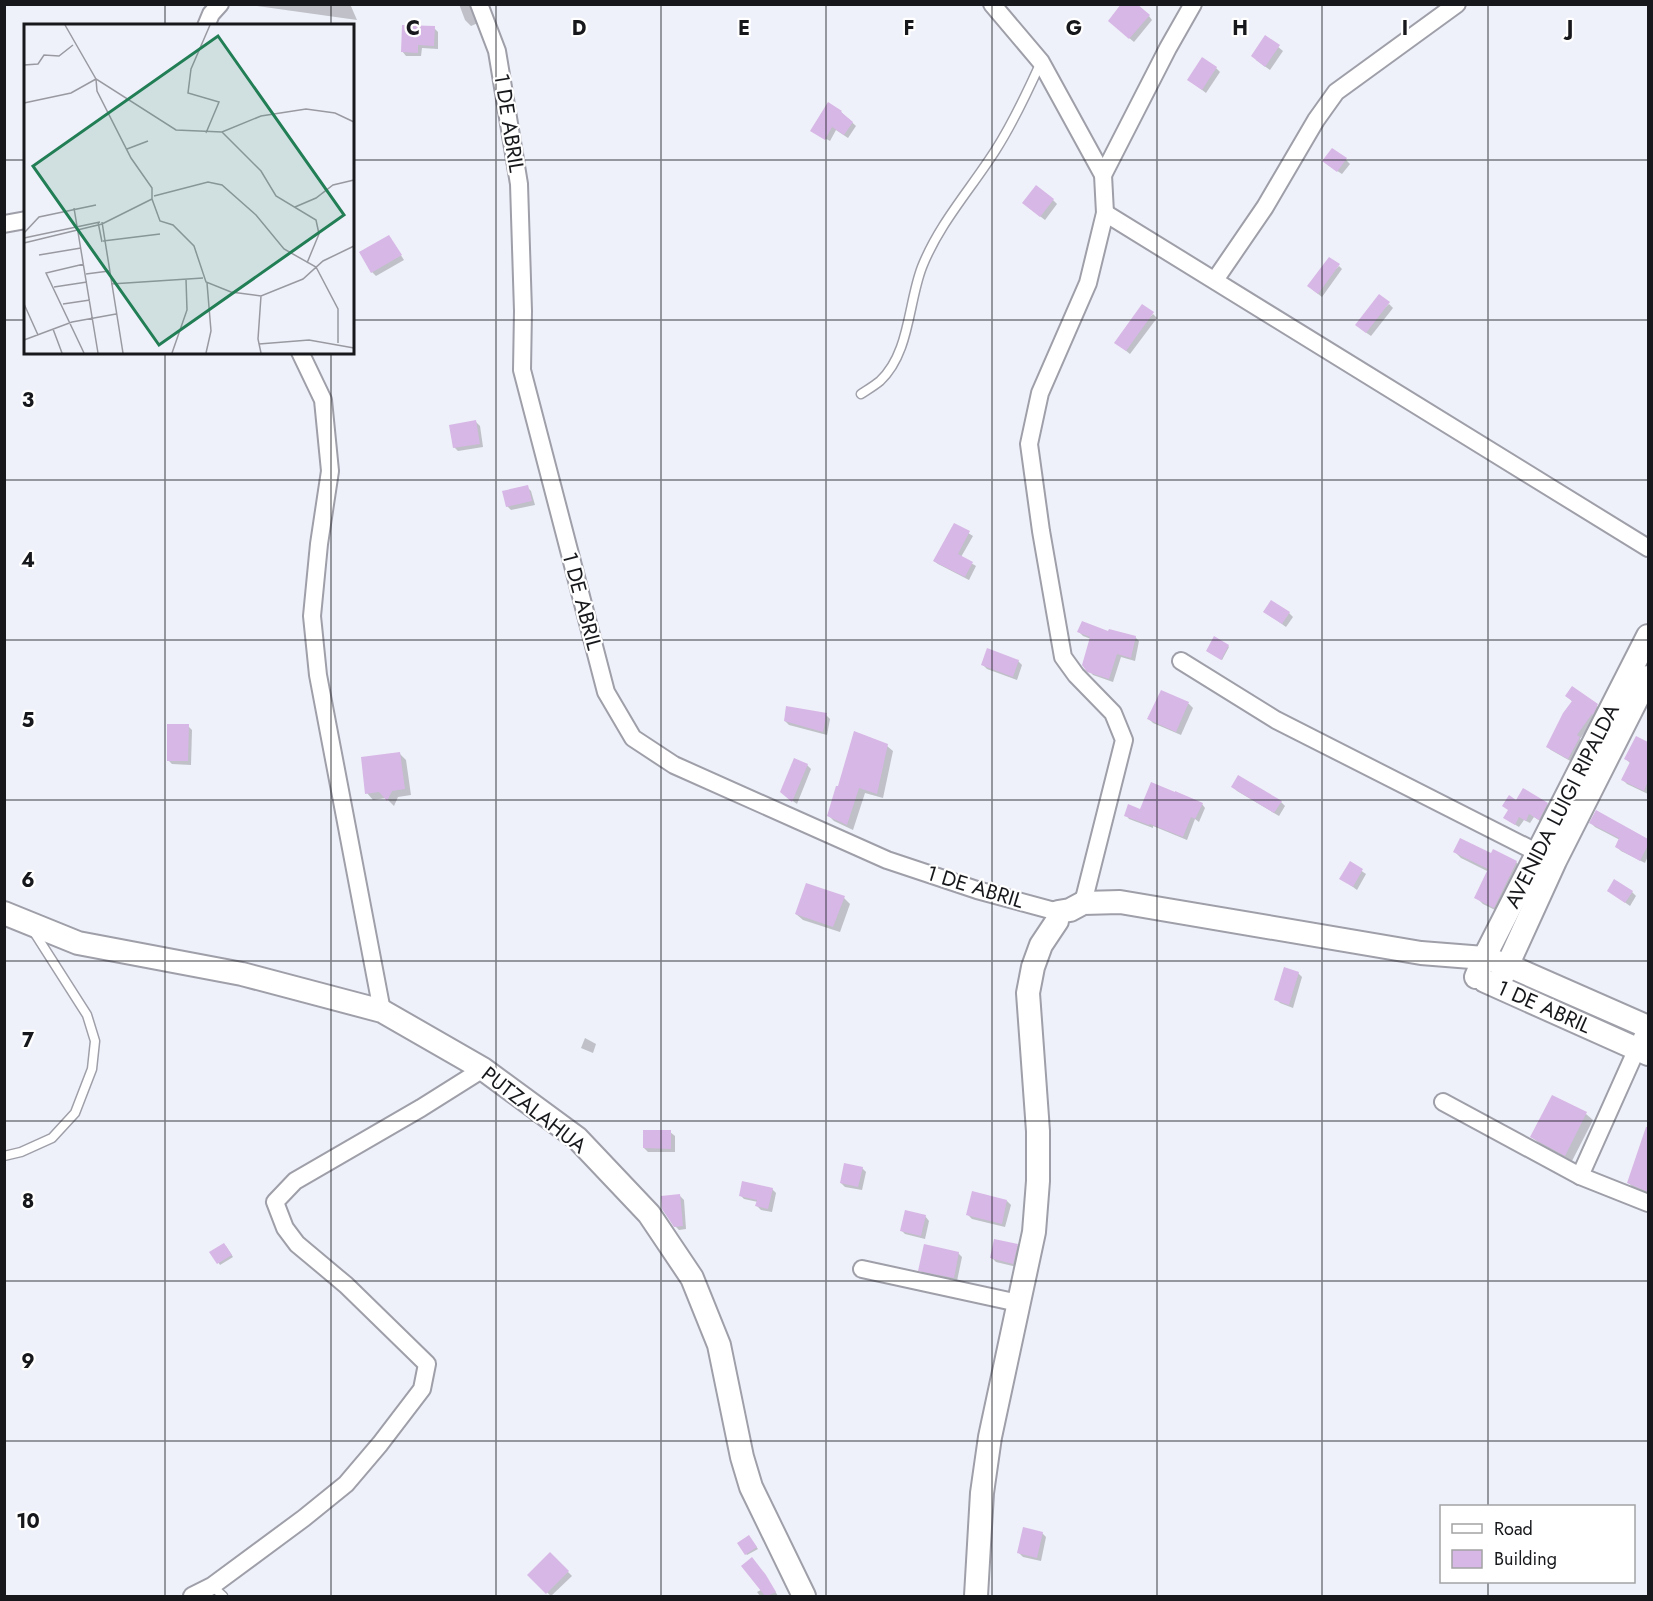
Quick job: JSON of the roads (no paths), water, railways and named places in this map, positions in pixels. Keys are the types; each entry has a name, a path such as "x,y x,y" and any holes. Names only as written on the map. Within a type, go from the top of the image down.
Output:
{"street":[{"path":"207,24 211,14 220,4"},
{"name":"1 DE ABRIL","path":"479,4 497,51 519,184 523,311 522,370 606,693 633,738 674,765 886,860 977,890 1058,912 1070,910 1083,903 1120,902 1421,953 1444,954 1480,967 1507,965 1648,1026"},
{"path":"992,4 1041,62 1103,176 1105,213 1088,283 1040,393 1029,444 1041,531 1063,657 1076,675 1113,713 1124,740 1083,903"},
{"path":"1103,176 1193,4"},
{"path":"1215,280 1265,207 1316,120 1336,92 1457,4"},
{"path":"1105,213 1648,549"},
{"path":"4,224 24,220"},
{"path":"301,354 323,400 330,471 312,616 318,675 382,1011"},
{"name":"AVENIDA LUIGI RIPALDA","path":"1498,986 1547,857 1646,647"},
{"path":"1181,661 1276,720 1547,857"},
{"name":"AVENIDA LUIGI RIPALDA","path":"1480,967 1547,857 1648,677"},
{"path":"976,1596 982,1493 990,1437 1034,1232 1038,1181 1038,1131 1028,993 1033,967 1041,945 1057,921 1058,912"},
{"name":"PUTZALAHUA","path":"4,913 78,943 242,974 382,1011 483,1069 577,1138 649,1214 692,1278 719,1345 742,1457 751,1487 804,1596"},
{"name":"1 DE ABRIL","path":"1480,967 1498,986 1642,1051"},
{"path":"1580,1176 1642,1051 1648,1026"},
{"path":"192,1596 217,1591 346,1484 422,1389 427,1364 345,1285 297,1244 285,1228 275,1202 295,1181 483,1069"},
{"path":"1443,1102 1580,1176 1648,1203"},
{"path":"862,1269 1018,1303"}],"lane":[{"path":"861,394 881,380 895,362 906,333 913,296 922,267 937,236 995,151 1022,105 1041,62"},
{"path":"4,1156 21,1152 52,1138 75,1113 92,1069 95,1041 87,1015 28,924"}]}
